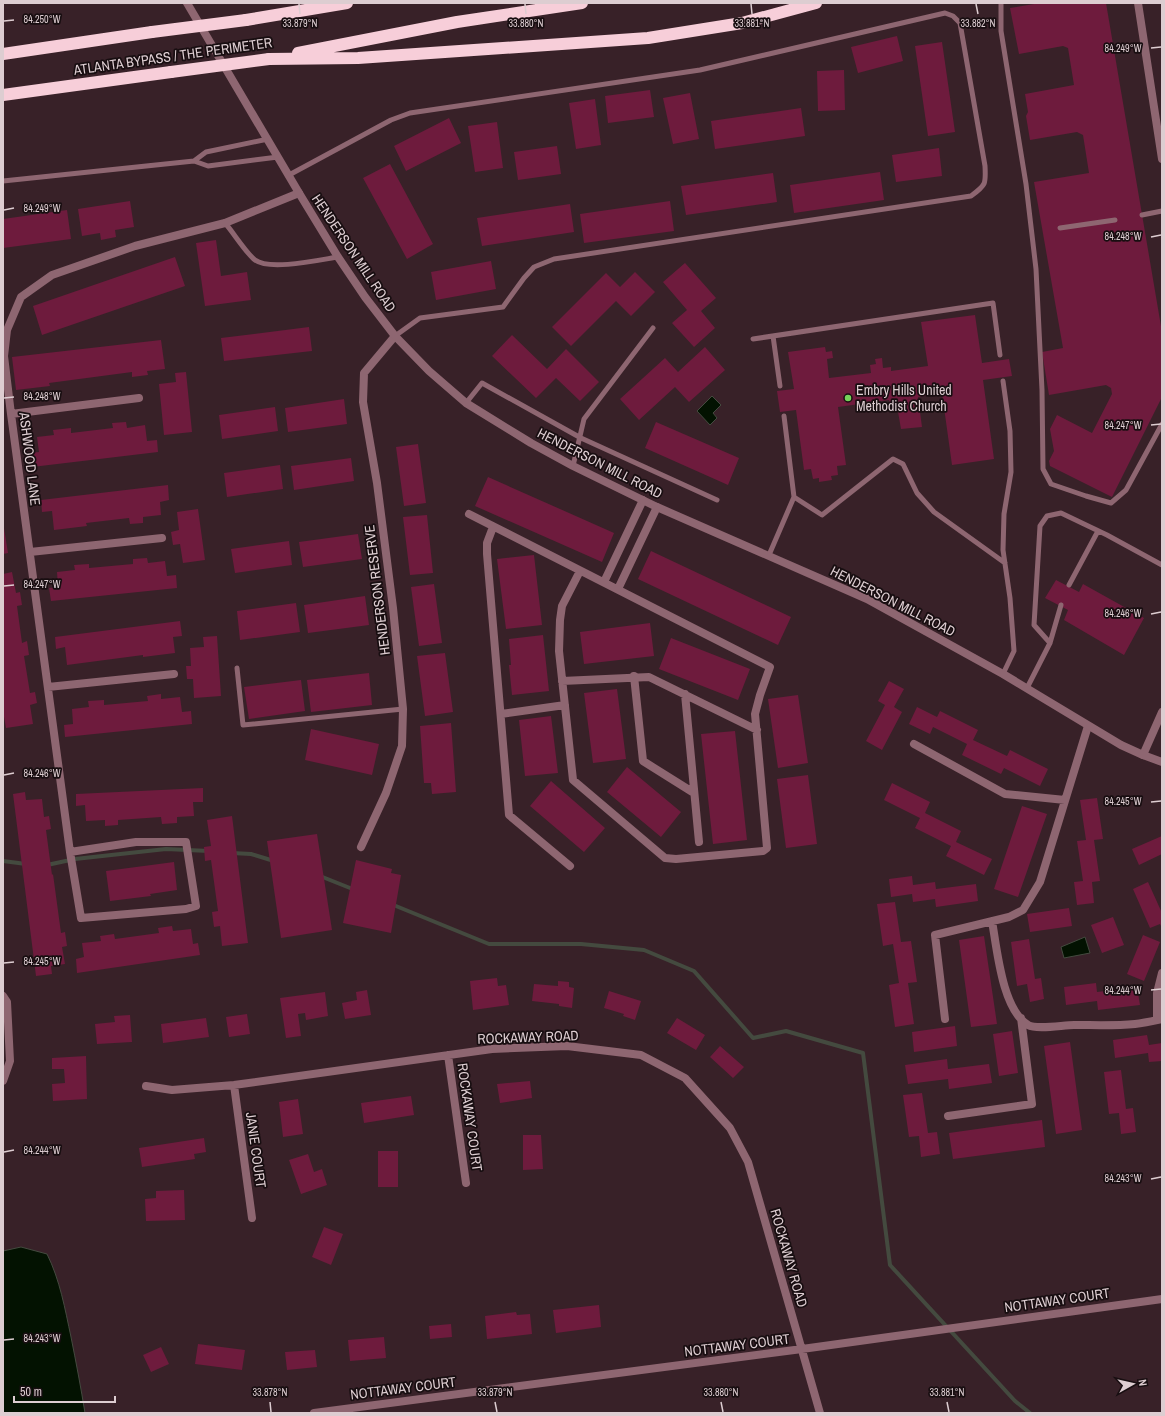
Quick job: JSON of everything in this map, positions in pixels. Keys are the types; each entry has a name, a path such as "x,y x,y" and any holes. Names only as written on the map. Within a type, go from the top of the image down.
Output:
{"highway":[{"path":"286,12 323,3"},
{"name":"ATLANTA BYPASS / THE PERIMETER","path":"3,54 246,20 286,12 347,3"},
{"name":"ATLANTA BYPASS / THE PERIMETER","path":"3,95 269,59 458,22 582,3"},
{"path":"269,59 358,58 648,38 742,23 816,3"}],"street":[{"name":"HENDERSON MILL ROAD","path":"187,3 299,193 364,297 395,336 429,371 466,403 531,443 573,466 657,507 867,599 1003,674 1088,726 1143,755 1162,762"},
{"path":"1138,3 1162,159"},
{"name":"ASHWOOD LANE","path":"70,852 136,842 186,842 196,906 186,909 81,918 70,852 11,414 4,356 7,330 21,296 52,275 135,246 225,223 299,193"},
{"name":"HENDERSON RESERVE","path":"361,847 386,793 402,746 403,708 394,616 379,499 362,402 364,372 395,336"},
{"path":"11,414 139,398"},
{"path":"604,582 643,500"},
{"path":"618,589 657,507"},
{"path":"469,514 770,667 755,714 767,848 763,851 676,859 665,858 573,780 559,651 560,620 562,606 580,571"},
{"path":"494,527 487,543 487,554 509,815 570,866"},
{"path":"627,534 641,541"},
{"path":"30,552 162,538"},
{"path":"48,687 174,674"},
{"path":"562,680 634,676 649,677 757,730"},
{"path":"634,676 643,761 694,793"},
{"path":"685,694 699,842"},
{"path":"501,714 565,705"},
{"path":"1143,755 1162,712"},
{"path":"945,1019 935,935 1009,917 1023,910 1040,882 1088,726"},
{"path":"914,744 1005,794 1065,800"},
{"path":"992,921 1004,986 1009,1001 1021,1018 1029,1026 1039,1028 1060,1025 1135,1024 1159,1020 1157,992 1162,973"},
{"path":"3,996 7,1002 10,1061 3,1081"},
{"path":"948,1116 1032,1104 1021,1018"},
{"name":"ROCKAWAY ROAD","path":"146,1086 172,1090 234,1084 492,1049 567,1046 641,1054 684,1078 730,1128 748,1162 820,1413"},
{"name":"ROCKAWAY COURT","path":"448,1055 466,1183"},
{"name":"JANIE COURT","path":"234,1084 252,1218"},
{"name":"NOTTAWAY COURT","path":"314,1413 802,1349 1162,1299"}],"lane":[{"path":"1001,3 1001,31 1026,184 1036,269 1042,390 1043,469 1051,484 1111,503 1126,490 1162,424"},
{"path":"288,174 391,120 410,113 700,70 945,13 953,16 960,23 985,166 986,182 980,190 972,196 554,259 534,267 503,307 420,318 395,336"},
{"path":"194,161 206,152 268,139"},
{"path":"3,181 194,161 208,166 278,157"},
{"path":"1142,215 1162,211"},
{"path":"1060,228 1115,220"},
{"path":"225,223 254,259 262,264 275,265 338,257"},
{"path":"754,339 993,303 1000,355"},
{"path":"573,466 581,438 584,419 653,328"},
{"path":"773,336 780,386"},
{"path":"1003,381 1010,431 1011,472 1004,514 1003,550 1010,598 1014,651 1003,674"},
{"path":"466,403 482,383 581,438 717,500"},
{"path":"769,555 794,497 784,416"},
{"path":"794,497 822,515 893,459 903,464 917,493 934,512 1005,562"},
{"path":"1050,643 1034,625 1040,526 1047,516 1061,513 1162,565"},
{"path":"1069,585 1098,531"},
{"path":"1026,688 1050,643 1061,606"},
{"path":"237,668 243,725 403,708"}],"shaded area":[{"path":"712,396 721,405 713,413 717,418 710,425 697,411"},
{"path":"1085,937 1090,953 1064,958 1061,947"},
{"path":"21,1247 47,1254 52,1264 64,1305 85,1413 3,1413 3,1251"}],"building":[{"path":"1040,3 1106,3 1162,332 1162,397 1112,497 1050,466 1049,461 1054,451 1050,429 1057,415 1092,433 1112,394 1111,388 1106,385 1049,395 1042,352 1063,348 1034,182 1089,173 1083,135 1077,132 1030,140 1026,116 1028,112 1025,94 1074,85 1068,48 1063,46 1019,54 1010,8"},
{"path":"897,36 903,61 858,73 851,47"},
{"path":"942,42 955,132 928,136 915,46"},
{"path":"844,70 845,110 818,111 817,71"},
{"path":"650,90 654,117 608,123 605,96"},
{"path":"690,93 699,139 673,144 663,98"},
{"path":"595,99 601,145 576,149 569,103"},
{"path":"801,108 805,136 715,149 711,121"},
{"path":"449,118 461,143 406,171 394,146"},
{"path":"497,122 503,168 475,172 468,126"},
{"path":"557,146 561,174 518,180 514,152"},
{"path":"939,148 942,176 896,182 892,155"},
{"path":"390,164 433,244 407,259 363,178"},
{"path":"880,172 884,200 794,213 790,185"},
{"path":"773,173 777,202 686,215 681,186"},
{"path":"130,201 134,227 115,230 116,237 101,240 100,233 82,236 78,209"},
{"path":"670,201 674,231 584,243 580,214"},
{"path":"570,204 574,232 482,246 477,218"},
{"path":"67,210 71,239 3,248 3,219"},
{"path":"216,240 221,276 247,272 251,300 205,306 196,243"},
{"path":"175,257 185,286 42,335 33,306"},
{"path":"491,261 496,289 436,300 431,272"},
{"path":"685,263 716,298 701,311 715,328 694,347 672,323 687,310 663,282"},
{"path":"635,272 655,292 631,316 616,301 571,346 552,327 606,273 620,287"},
{"name":"Embry Hills United Methodist Church","path":"975,315 982,363 1009,359 1012,376 983,380 994,459 952,465 942,393 918,397 922,427 901,429 897,406 890,407 889,400 838,407 846,465 837,466 838,475 831,476 832,480 819,482 819,478 813,479 811,469 804,470 796,410 780,412 777,391 794,389 788,352 825,347 826,352 832,351 833,358 827,359 829,378 871,373 870,365 876,364 875,359 882,358 883,368 891,367 891,371 928,366 921,322"},
{"path":"309,327 312,351 224,361 221,338"},
{"path":"512,335 547,369 566,349 599,382 580,401 556,378 536,398 492,356"},
{"path":"161,340 165,369 147,371 148,375 132,377 132,372 49,383 50,386 16,390 12,357"},
{"path":"705,347 725,370 689,402 675,387 639,420 620,399 665,358 678,372"},
{"path":"186,372 192,432 164,435 159,384 176,382 175,373"},
{"path":"344,399 347,424 288,432 285,408"},
{"path":"275,407 278,431 222,439 219,415"},
{"path":"126,422 127,428 145,425 147,441 157,440 158,452 32,467 30,453 39,452 37,437 54,435 53,430 71,428 71,433 113,428 112,423"},
{"path":"656,422 739,458 728,485 645,448"},
{"path":"418,444 426,503 404,506 396,447"},
{"path":"351,458 354,481 294,490 291,466"},
{"path":"280,465 283,489 227,497 224,473"},
{"path":"488,477 614,533 602,562 475,506"},
{"path":"168,485 169,500 160,502 161,515 143,517 143,523 130,524 129,518 86,523 87,526 54,530 52,511 42,512 41,500"},
{"path":"198,509 205,560 183,563 180,544 173,545 171,532 179,530 177,512"},
{"path":"427,515 433,573 410,575 403,517"},
{"path":"3,522 8,553 3,554"},
{"path":"358,534 362,559 303,567 299,542"},
{"path":"289,541 292,565 235,573 231,549"},
{"path":"651,551 791,617 778,645 638,579"},
{"path":"534,555 542,625 506,629 497,559"},
{"path":"147,558 148,563 165,561 167,576 176,575 177,588 51,601 49,588 58,587 57,572 75,570 74,565 89,564 89,568 133,564 133,559"},
{"path":"12,572 16,593 20,592 22,605 17,606 22,643 27,641 29,655 24,656 30,693 35,692 37,703 30,705 33,724 6,728 3,711 3,574"},
{"path":"1056,580 1079,592 1083,584 1144,618 1124,655 1064,620 1068,610 1045,598"},
{"path":"434,584 442,643 419,646 411,587"},
{"path":"365,596 369,625 308,633 304,605"},
{"path":"296,603 300,632 240,640 237,611"},
{"path":"180,621 182,636 173,637 175,653 143,657 143,655 67,665 65,647 56,649 55,637"},
{"path":"650,623 654,656 584,664 580,632"},
{"path":"543,635 549,691 512,695 509,665 511,665 509,639"},
{"path":"217,636 221,696 194,698 193,679 187,679 186,666 191,666 190,648 204,647 203,637"},
{"path":"671,638 750,669 738,700 659,669"},
{"path":"445,653 453,712 425,716 417,656"},
{"path":"369,673 372,705 311,712 307,680"},
{"path":"301,680 305,711 249,719 244,687"},
{"path":"889,681 904,689 894,707 902,712 882,750 866,741 885,705 878,701"},
{"path":"617,689 626,759 593,763 584,693"},
{"path":"161,694 161,699 180,697 182,712 191,711 192,724 65,737 64,725 73,724 72,709 89,707 88,701 104,700 104,705 148,701 147,696"},
{"path":"798,695 808,763 778,768 768,699"},
{"path":"917,707 937,717 940,711 978,730 973,740 1007,756 1010,750 1048,769 1040,786 1004,768 1001,774 962,755 967,744 933,727 930,734 909,724"},
{"path":"551,716 558,773 525,776 519,720"},
{"path":"451,723 456,792 432,794 431,783 424,783 420,726"},
{"path":"311,729 379,744 372,775 305,760"},
{"path":"735,731 747,840 713,844 701,734"},
{"path":"627,767 681,812 661,837 607,792"},
{"path":"808,775 817,844 786,848 777,779"},
{"path":"551,781 605,828 584,852 530,806"},
{"path":"892,783 930,802 925,813 961,831 956,842 992,859 984,875 946,856 951,846 915,828 920,818 884,800"},
{"path":"203,788 203,802 193,802 194,816 177,817 177,823 162,824 161,817 118,820 118,825 105,826 105,820 86,821 85,805 76,806 76,794"},
{"path":"25,792 26,800 42,799 44,817 49,816 51,829 46,830 52,875 53,874 61,933 65,932 67,946 62,947 65,964 51,966 52,974 36,976 13,794"},
{"path":"1097,798 1103,839 1094,840 1100,881 1092,882 1094,903 1077,905 1074,882 1083,881 1077,841 1086,840 1080,800"},
{"path":"1022,806 1047,814 1018,897 994,889"},
{"path":"232,816 248,943 222,946 220,926 214,927 212,912 218,911 211,860 205,861 204,847 211,846 207,820"},
{"path":"317,834 332,930 281,938 267,841"},
{"path":"1162,836 1162,854 1139,865 1132,849"},
{"path":"356,860 392,869 391,873 401,875 391,933 343,923"},
{"path":"174,862 177,890 150,894 151,896 110,901 106,871"},
{"path":"912,876 913,885 935,882 936,889 976,884 978,901 936,907 935,899 913,902 912,894 891,897 889,879"},
{"path":"1148,882 1162,913 1162,928 1160,924 1150,928 1133,889"},
{"path":"895,902 901,942 911,941 917,982 908,983 914,1024 895,1027 889,985 899,983 893,944 883,946 877,904"},
{"path":"1069,908 1072,926 1030,932 1027,914"},
{"path":"1113,917 1124,945 1102,953 1091,925"},
{"path":"172,926 173,931 191,929 193,944 198,943 200,955 77,973 76,959 84,957 82,943 101,941 100,936 114,934 115,939 159,933 158,928"},
{"path":"1143,935 1160,942 1144,981 1127,974"},
{"path":"984,936 997,1024 971,1027 959,940"},
{"path":"1029,939 1035,979 1041,978 1044,999 1030,1002 1027,984 1017,986 1011,942"},
{"path":"497,978 498,986 506,985 509,1005 473,1010 470,981"},
{"path":"558,981 569,982 569,987 574,988 572,1008 559,1006 559,1004 532,1001 534,984 558,986"},
{"path":"1096,983 1097,992 1137,987 1140,1005 1098,1010 1097,1001 1066,1005 1064,987"},
{"path":"367,990 371,1015 345,1019 342,1003 357,1000 356,992"},
{"path":"609,991 641,1001 635,1020 623,1016 624,1014 604,1008"},
{"path":"325,992 328,1016 306,1020 305,1013 298,1014 301,1036 286,1038 280,998"},
{"path":"247,1014 250,1034 229,1037 226,1017"},
{"path":"130,1015 132,1042 97,1044 95,1024 115,1022 114,1016"},
{"path":"206,1018 209,1037 163,1043 161,1024"},
{"path":"677,1018 705,1035 696,1050 667,1033"},
{"path":"955,1026 957,1046 914,1052 912,1032"},
{"path":"1012,1031 1018,1073 999,1076 993,1034"},
{"path":"1147,1035 1149,1045 1162,1043 1162,1061 1149,1062 1148,1053 1115,1058 1113,1040"},
{"path":"1070,1042 1082,1130 1056,1134 1044,1046"},
{"path":"720,1046 744,1067 733,1078 710,1057"},
{"path":"86,1056 87,1099 53,1101 52,1084 65,1083 64,1069 52,1069 52,1058"},
{"path":"947,1059 948,1069 989,1064 992,1083 949,1089 948,1079 908,1084 905,1065"},
{"path":"1121,1070 1126,1109 1133,1108 1136,1132 1121,1134 1119,1113 1109,1114 1104,1072"},
{"path":"530,1081 532,1098 500,1103 497,1084"},
{"path":"922,1093 928,1133 937,1132 940,1154 921,1157 919,1136 909,1137 903,1095"},
{"path":"411,1096 414,1115 364,1123 361,1103"},
{"path":"298,1099 303,1134 283,1137 279,1102"},
{"path":"1042,1120 1045,1147 953,1159 949,1133"},
{"path":"523,1135 541,1135 543,1169 523,1170"},
{"path":"204,1138 206,1152 194,1154 195,1159 142,1167 139,1148"},
{"path":"378,1151 398,1151 398,1187 378,1187"},
{"path":"308,1154 314,1172 322,1169 327,1185 301,1194 289,1160"},
{"path":"184,1190 185,1220 146,1221 145,1199 156,1198 156,1191"},
{"path":"324,1227 343,1234 331,1265 312,1257"},
{"path":"599,1305 601,1327 556,1333 553,1310"},
{"path":"516,1312 517,1315 530,1314 532,1334 487,1339 485,1316"},
{"path":"451,1324 452,1337 430,1339 429,1326"},
{"path":"384,1337 386,1358 350,1361 348,1340"},
{"path":"198,1344 245,1350 242,1370 195,1364"},
{"path":"161,1347 169,1364 151,1372 143,1355"},
{"path":"315,1350 317,1367 287,1370 285,1352"}],"waterway":[{"path":"47,865 75,859 166,849 209,851"},
{"path":"232,853 251,854 274,861"},
{"path":"3,861 26,864"},
{"path":"320,876 355,890"},
{"path":"391,904 489,944 581,944 644,950 694,971 753,1038 786,1031 863,1053 890,1265 1015,1401 1030,1413"}],"place":[{"name":"Embry Hills United Methodist Church","path":"848,398"}]}
